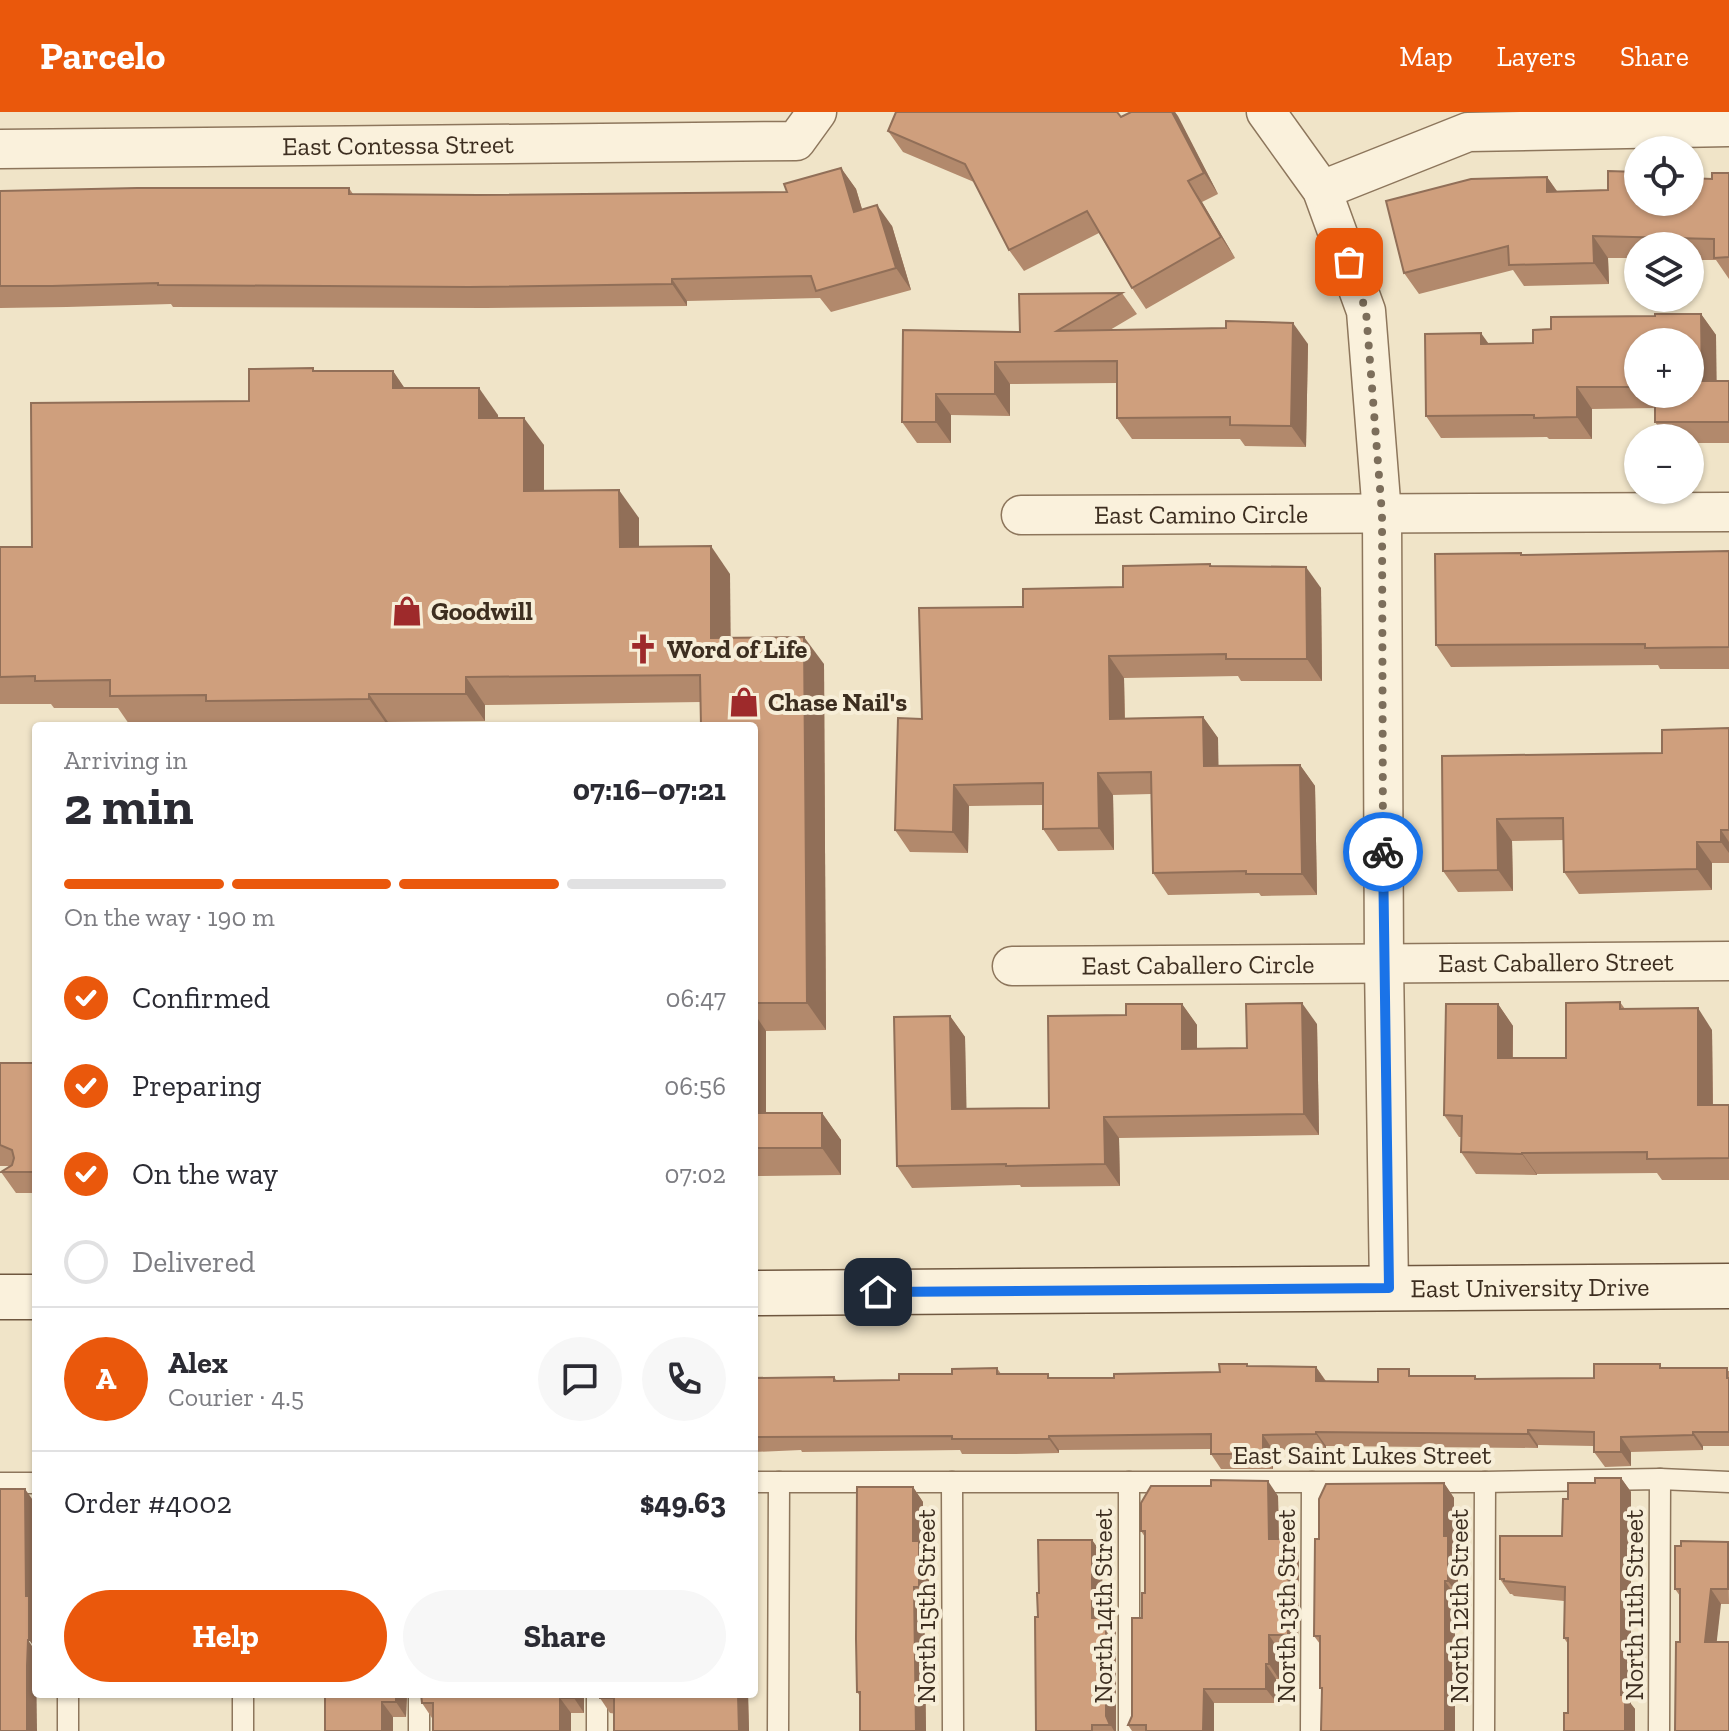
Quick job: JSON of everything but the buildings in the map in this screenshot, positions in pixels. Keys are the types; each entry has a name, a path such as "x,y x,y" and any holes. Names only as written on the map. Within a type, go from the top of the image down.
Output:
{"main road":[{"name":"East University Drive","path":"758,1293 1729,1286"},
{"path":"0,1297 32,1297"}],"street":[{"path":"1266,112 1322,190 1366,311 1382,514 1389,1288"},
{"name":"East Contessa Street","path":"0,149 806,126"},
{"path":"1322,190 1468,132 1729,127"},
{"name":"East Camino Circle","path":"1021,515 1729,512"},
{"name":"East Caballero Street","path":"1384,964 1729,961"},
{"name":"East Caballero Circle","path":"1012,966 1384,964"}],"lane":[{"name":"East Saint Lukes Street","path":"758,1482 1485,1482 1660,1479 1729,1482"},
{"name":"North 11th Street","path":"1659,1731 1660,1479"},
{"path":"778,1731 779,1482"},
{"name":"North 15th Street","path":"952,1482 953,1731"},
{"name":"North 14th Street","path":"1129,1482 1129,1731"},
{"name":"North 13th Street","path":"1311,1731 1312,1482"},
{"name":"North 12th Street","path":"1484,1731 1485,1482"},
{"path":"0,1483 32,1483"},
{"path":"68,1698 68,1731"},
{"path":"243,1698 243,1731"},
{"path":"419,1698 419,1731"},
{"path":"597,1698 597,1731"}],"way so far":[{"path":"1349,262 1366,311 1382,514 1383,852"}],"place":[{"name":"Goodwill","path":"407,611"},
{"name":"Word of Life","path":"643,649"},
{"name":"Chase Nail's","path":"744,702"}],"route":[{"path":"878,1292 1389,1288 1383,852"}]}
